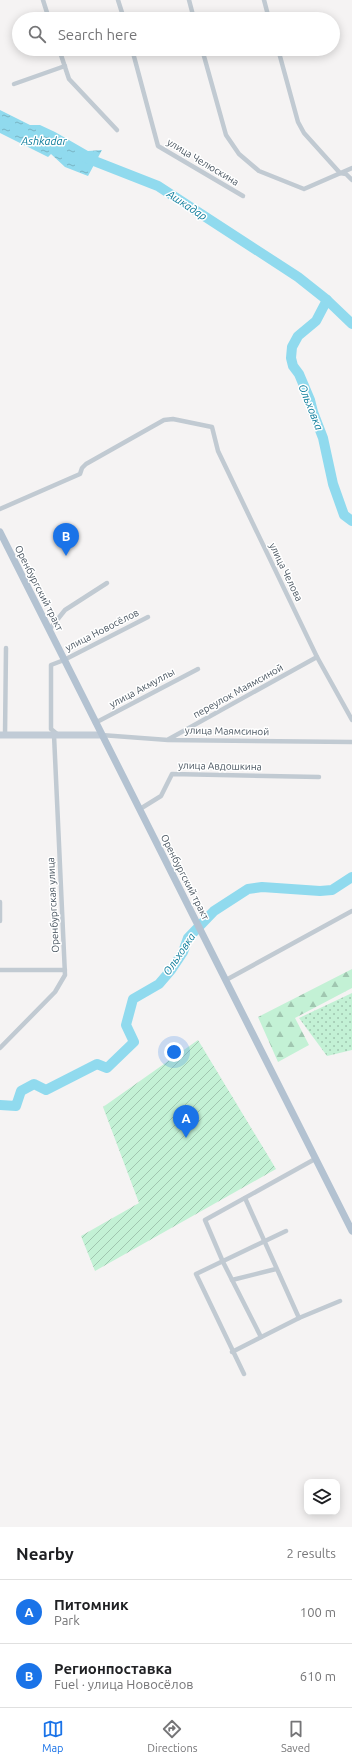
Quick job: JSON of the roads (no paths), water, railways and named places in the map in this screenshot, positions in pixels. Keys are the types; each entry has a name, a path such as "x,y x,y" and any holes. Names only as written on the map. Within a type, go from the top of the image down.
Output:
{"main road":[{"name":"Оренбургский тракт","path":"0,532 352,1231"},
{"path":"2,735 101,735"}],"street":[{"path":"42,0 46,12"},
{"path":"118,0 122,12"},
{"path":"189,0 192,12"},
{"path":"264,0 267,12"},
{"path":"61,56 69,79 117,130"},
{"name":"улица Челюскина","path":"134,56 158,146 243,196"},
{"path":"204,56 226,135 239,154 259,171 304,189 352,168"},
{"path":"280,56 298,122 304,133 340,173 346,174 352,180"},
{"path":"14,84 65,66"},
{"name":"улица Челова","path":"0,509 80,474 86,464 164,420 174,419 212,427 218,451 317,657 352,720"},
{"path":"49,630 65,610 107,583"},
{"name":"улица Новосёлов","path":"64,660 148,617"},
{"path":"2,735 6,648"},
{"name":"переулок Маямсиной","path":"168,740 317,657"},
{"name":"Оренбургская улица","path":"0,1048 55,992 63,979 65,970 56,736 51,729 51,665 64,660"},
{"name":"улица Акмуллы","path":"95,723 198,669"},
{"name":"улица Маямсиной","path":"101,735 168,740 352,742"},
{"name":"улица Авдошкина","path":"140,809 161,796 172,774 319,777"},
{"path":"0,902 0,921"},
{"path":"226,980 352,911"},
{"path":"0,970 65,970"},
{"path":"261,1337 223,1262 205,1220 315,1159"},
{"path":"244,1198 299,1318"},
{"path":"244,1374 232,1352 196,1274 286,1231"},
{"path":"232,1280 276,1269"},
{"path":"232,1352 299,1318 340,1301"}],"water":[{"name":"Ashkadar","path":"0,110 30,125 40,125 88,151 102,150 88,176 65,167 51,154 48,157 0,133"}],"waterway":[{"name":"Ашкадар","path":"84,157 158,186 298,277 327,300 352,324"},
{"name":"Ольховка","path":"327,300 316,321 298,336 292,347 291,358 293,366 299,374 310,400 323,438 333,484 344,515 352,521"},
{"name":"Ольховка","path":"0,1105 16,1106 21,1091 34,1084 46,1090 97,1064 107,1068 134,1042 126,1025 133,999 159,984 183,952 188,938 214,911 248,889 262,887 320,891 332,890 352,877"}],"place":[{"name":"Регионпоставка","path":"66,556"},
{"name":"Питомник","path":"186,1138"}]}
